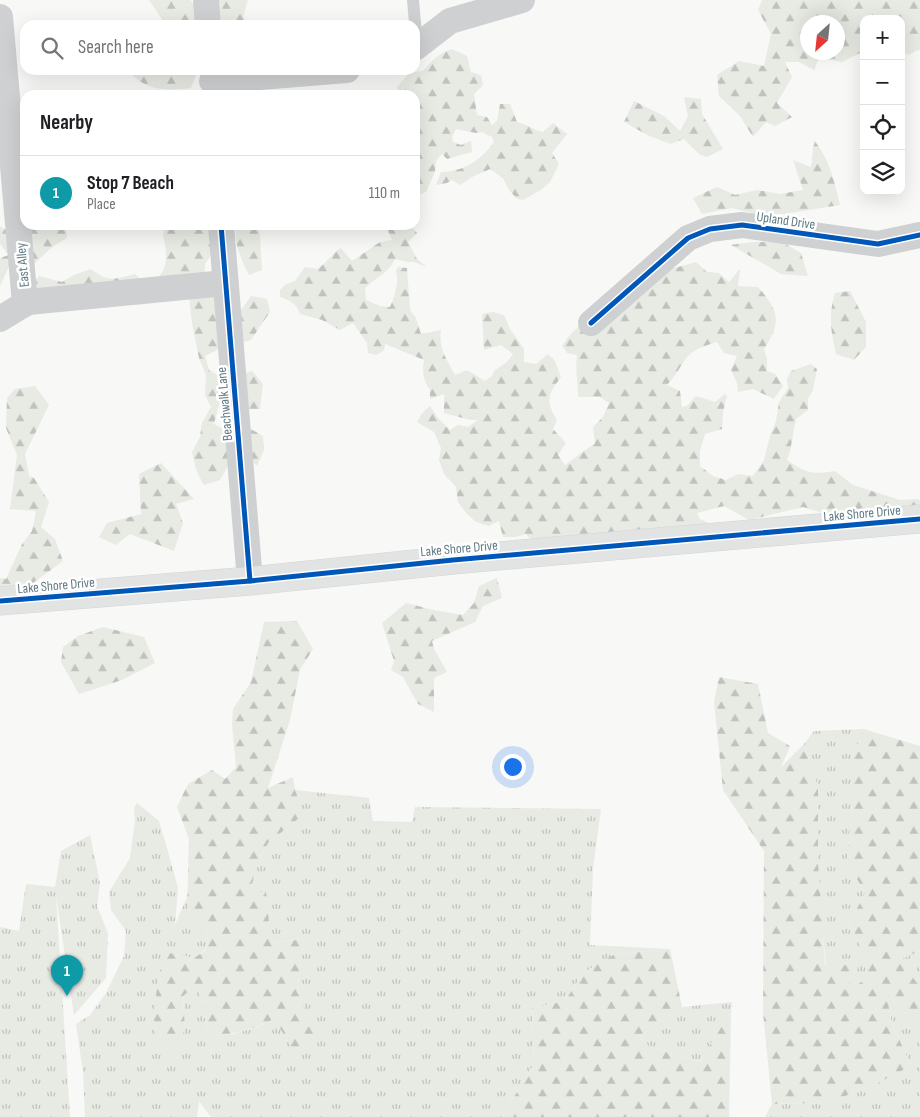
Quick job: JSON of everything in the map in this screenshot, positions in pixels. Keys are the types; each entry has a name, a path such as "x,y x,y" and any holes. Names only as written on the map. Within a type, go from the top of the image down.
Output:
{"street":[{"path":"206,0 208,20"},
{"path":"420,44 450,21 522,0"},
{"name":"East Alley","path":"0,17 25,304"},
{"path":"212,82 291,75"},
{"name":"Upland Drive","path":"591,323 688,238 710,229 742,224 878,244 920,235"},
{"name":"Beachwalk Lane","path":"221,230 250,581"},
{"path":"0,319 28,302 225,283"},
{"name":"Lake Shore Drive","path":"0,601 250,581 463,559 920,519"}],"lane":[{"path":"413,0 414,20"}],"green space":[{"path":"149,0 190,0 201,11 197,20 163,20"},
{"path":"219,0 248,0 243,17 245,20 221,20"},
{"path":"762,0 920,0 920,50 909,55 905,54 905,15 860,15 860,53 842,62 830,60 845,60 845,15 800,15 800,60 818,60 814,70 799,62 785,62 792,77 777,103 792,117 775,126 766,122 753,137 740,116 719,96 717,75 739,61 764,66 771,34 758,10"},
{"path":"452,49 467,56 471,72 481,75 483,85 474,94 477,115 487,117 492,125 497,121 500,104 510,104 517,122 543,132 553,123 567,134 552,153 559,164 550,182 541,190 523,200 517,199 509,190 503,178 490,169 460,185 452,180 436,185 441,172 457,170 471,164 483,155 494,142 492,137 482,132 476,133 456,129 452,137 453,142 461,145 471,141 472,152 447,159 442,154 436,161 435,171 426,192 420,194 420,90 398,90 397,87 407,75 420,75 420,71 423,71 429,63"},
{"path":"133,75 196,75 191,88 158,88 137,79"},
{"path":"684,97 701,99 702,114 723,149 707,157 699,154 684,139 671,144 649,136 624,122 634,101 664,116 680,131 688,116"},
{"path":"814,140 824,155 831,171 840,205 783,214 755,214 732,208 702,214 693,198 717,187 735,195 757,190 780,194 803,190 793,160 811,167"},
{"path":"0,226 6,230 20,226 20,230 66,230 67,238 52,247 34,264 12,260 0,286 0,258 9,255 0,244"},
{"path":"165,230 211,230 213,252 205,264 204,291 241,310 251,296 267,299 270,312 251,340 221,348 205,356 209,370 226,380 252,371 263,384 260,409 248,409 227,392 218,408 214,424 228,431 249,428 263,436 264,450 257,466 249,457 234,455 220,480 204,485 196,470 192,452 200,437 202,423 211,407 205,395 206,375 199,358 189,297 158,300 139,305 117,302 106,308 89,308 42,294 33,283 39,276 62,282 91,269 112,279 135,274 146,284 154,280 163,270 166,249 163,234"},
{"path":"236,230 258,230 262,270 249,275 238,251"},
{"path":"388,230 414,230 417,233 408,242 417,259 427,267 414,262 395,259 386,272 365,288 366,300 380,306 390,307 396,289 396,271 398,267 407,268 410,310 416,318 421,334 441,330 442,348 455,375 467,370 485,381 492,376 494,371 507,362 513,354 501,345 484,350 482,314 493,312 504,315 510,329 524,349 524,362 536,364 548,354 555,361 561,377 553,388 550,403 557,420 553,429 566,443 558,455 565,465 595,443 593,427 603,417 609,403 600,397 578,397 577,355 567,353 562,346 569,336 584,321 671,269 696,262 707,272 719,273 729,282 740,269 738,286 758,287 774,310 776,323 774,331 764,349 767,358 767,371 775,374 783,386 774,399 753,389 738,392 737,383 731,370 737,356 724,353 717,342 689,355 667,385 680,391 682,407 687,406 696,396 715,402 725,394 727,396 723,412 722,429 705,434 700,451 700,466 713,476 726,480 738,474 753,476 764,460 776,421 779,402 788,388 787,379 791,371 811,364 817,369 813,390 808,399 808,410 796,419 787,460 799,468 810,472 835,471 853,485 900,500 920,500 920,510 903,506 827,514 803,507 749,520 724,506 697,513 700,519 714,526 577,544 561,536 537,546 526,534 516,537 503,537 499,521 489,526 476,522 458,502 456,487 444,474 439,460 441,448 434,432 417,422 422,413 430,406 438,418 450,430 458,425 468,427 478,420 470,420 444,413 444,394 430,399 430,389 424,375 424,360 385,344 384,350 377,355 368,353 367,343 353,323 340,330 322,320 300,314 293,303 280,297 280,290 286,284 295,281 305,267 317,269 341,248 352,261 380,242 392,240"},
{"path":"752,242 782,242 801,253 808,276 781,274 731,245"},
{"path":"850,291 866,322 866,347 854,360 836,354 831,324 835,293"},
{"path":"35,386 49,405 25,454 29,476 34,478 49,502 41,527 55,539 63,561 25,589 0,587 0,578 6,579 22,544 32,531 36,511 10,509 17,455 6,428 7,398 15,389"},
{"path":"161,463 194,499 176,504 183,523 174,551 130,534 116,545 99,537 107,523 141,514 139,474"},
{"path":"497,578 502,598 483,606 475,622 432,641 434,649 447,672 434,678 434,712 418,704 403,677 391,670 394,661 382,623 406,603 463,615 474,603 479,586"},
{"path":"297,621 313,649 300,670 290,720 268,788 293,777 295,790 304,814 268,843 258,863 250,891 266,892 271,943 304,939 297,991 319,1042 297,1055 274,1019 243,1031 209,1036 197,985 183,996 185,1027 181,1042 171,1049 153,1030 158,974 170,953 194,958 206,950 208,933 187,908 189,839 177,807 188,784 212,770 225,779 236,767 232,725 233,709 251,682 264,622"},
{"path":"103,627 144,637 155,663 122,680 79,694 61,662 63,647 78,636"},
{"path":"719,677 758,684 768,733 790,746 781,767 804,744 818,787 818,861 825,965 845,965 858,968 845,991 865,980 865,953 848,926 865,893 847,862 852,806 852,758 864,729 920,746 920,951 899,960 920,985 920,1029 886,993 892,1023 911,1066 876,1084 827,1103 772,1104 763,1012 764,851 723,790 714,702"},
{"path":"864,729 852,758 852,806 847,862 865,893 848,926 865,953 865,980 844,992 845,965 826,965 818,861 818,787 804,744 814,731"},
{"path":"295,790 369,798 373,821 412,822 415,807 601,809 593,869 590,945 670,949 615,954 583,973 565,1001 532,1008 534,1064 502,1117 211,1117 199,1101 197,1117 85,1117 83,1072 76,1024 90,1015 106,993 124,956 126,931 111,910 109,892 130,858 135,821 134,808 137,803 159,821 178,888 175,925 187,897 187,908 208,933 206,949 194,958 170,953 185,1027 183,996 197,984 209,1036 233,1034 257,1027 274,1019 297,991 304,939 270,943 268,914 250,891 258,863 268,843 303,814"},
{"path":"90,835 100,883 97,906 108,933 106,978 74,1015 56,896 70,1117 0,1117 0,927 19,931 26,884 55,887 61,851"},
{"path":"670,949 682,1007 639,1036 650,1047 699,1062 731,1012 729,1117 502,1117 534,1064 532,1008 565,1001 583,973 615,954"},
{"path":"920,951 920,985 917,984 898,960"},
{"path":"885,992 920,1029 920,1117 765,1117 772,1104 827,1103 876,1084 911,1066 892,1023"},
{"path":"732,1002 731,1012 699,1062 650,1047 639,1036 682,1007"}],"cycle path":[{"path":"591,323 688,238 710,229 742,225 878,244 920,235"},
{"path":"221,230 250,581"},
{"path":"0,601 250,581 453,560 920,519"}],"place":[{"name":"Stop 7 Beach","path":"67,996"}]}
